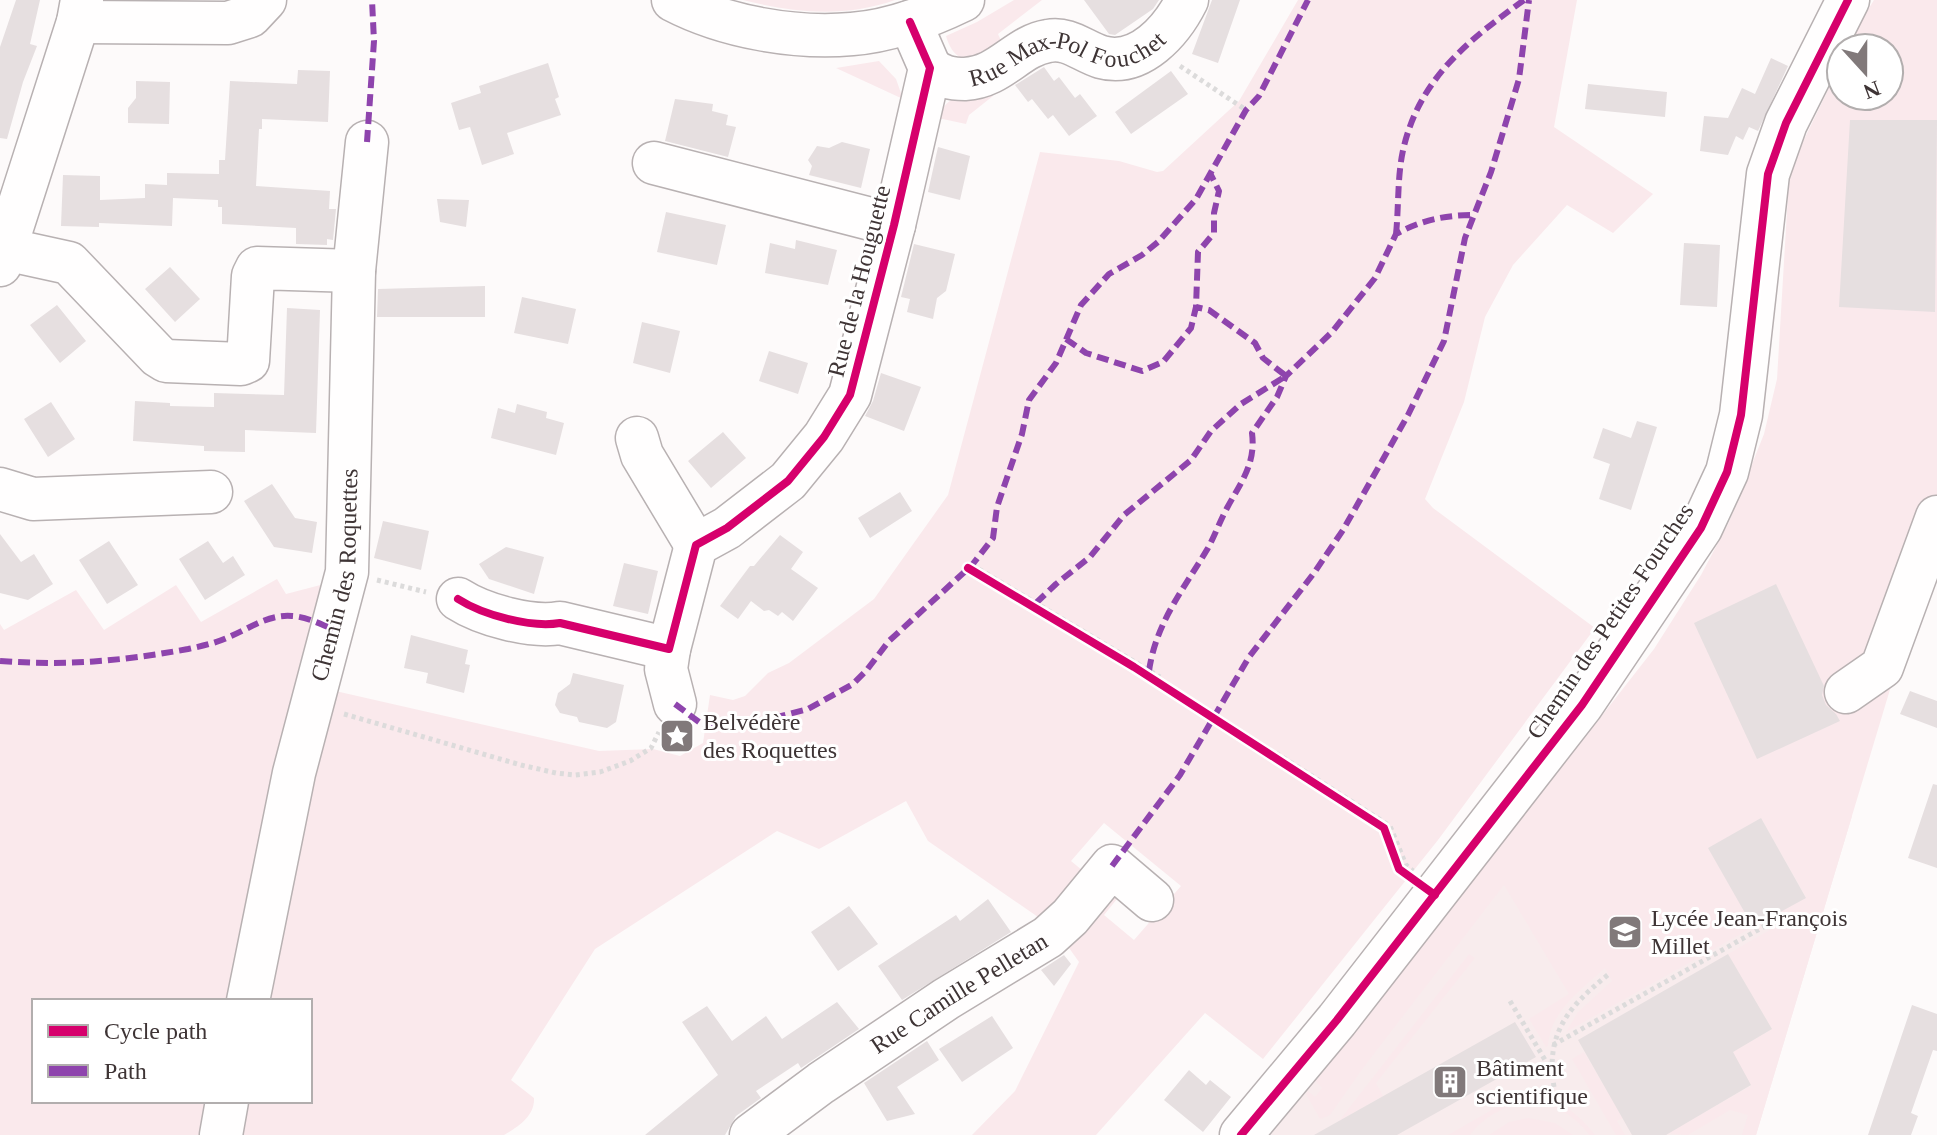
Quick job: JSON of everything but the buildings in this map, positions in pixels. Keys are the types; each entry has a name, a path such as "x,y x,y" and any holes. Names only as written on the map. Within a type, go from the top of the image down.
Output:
{"street":[{"path":"265,0 250,16 228,23 80,11 3,257 69,263 166,361 241,364 248,361 255,271 262,266 354,271"},
{"path":"673,0 722,19 790,33 851,35 910,22 963,0"},
{"name":"Rue Max-Pol Fouchet","path":"930,68 949,78 983,77 1050,40 1067,41 1106,58 1128,57 1154,43 1168,30 1187,0"},
{"name":"Chemin des Petites Fourches","path":"1241,1135 1337,1020 1424,883 1582,705 1701,528 1716,500 1727,472 1741,415 1768,174 1786,123 1848,0"},
{"path":"910,22 930,68"},
{"name":"Rue de la Houguette","path":"696,545 727,528 788,481 841,412 857,373 930,68"},
{"name":"Chemin des Roquettes","path":"248,999 294,773 347,572 354,271 367,142"},
{"name":"Rue de la Houguette","path":"654,163 894,225"},
{"path":"637,438 642,455 696,545 666,669 675,704"},
{"path":"0,489 33,499 211,492"},
{"path":"1846,692 1882,667 1937,517"},
{"path":"458,599 474,609 530,623 544,626 560,623 669,649"},
{"name":"Rue Camille Pelletan","path":"751,1135 821,1083 946,999 1048,937 1070,917 1112,866 1152,900"},
{"path":"221,1135 227,1103"}],"path":[{"path":"1178,64 1246,110"},
{"path":"970,566 1160,680"},
{"path":"347,572 458,599"},
{"path":"312,705 521,765 575,775 609,770 651,748 675,704"},
{"path":"1271,752 1384,828 1399,869 1424,883"},
{"path":"1271,752 1390,826 1406,865 1424,883"},
{"path":"1553,1045 1765,926 1763,922"},
{"path":"1554,1087 1551,1071 1553,1045 1569,1011 1609,974"},
{"path":"1510,1001 1551,1071"}],"shaded area":[{"path":"743,0 895,0 857,9 819,12"},
{"path":"1014,0 1042,0 998,34 1007,54 963,59 954,52 946,36"},
{"path":"1298,0 1577,0 1554,127 1653,194 1613,233 1567,205 1513,265 1485,317 1464,402 1425,499 1595,628 1438,840 1263,1059 1205,1013 1096,1135 972,1135 1015,1091 1079,962 1062,938 1038,917 928,841 906,801 819,849 777,831 595,949 511,1080 534,1098 534,1104 525,1120 504,1135 0,1135 0,624 4,630 76,590 104,630 176,585 201,622 277,579 286,594 332,582 331,690 599,751 653,749 680,756 703,743 710,695 733,700 745,696 768,673 789,663 874,599 948,495 1040,152 1119,161 1163,171 1239,101","holes":["1104,823 1181,886 1134,940 1104,915 1117,899 1071,861"]},
{"path":"1874,0 1937,0 1937,553 1916,603 1756,1135 1742,1135 1748,1115 1730,1110 1688,1135 1668,1133 1751,1086 1733,1052 1772,1029 1728,954 1775,927 1770,918 1806,897 1761,818 1709,848 1753,927 1566,1032 1578,1012 1612,981 1605,968 1561,1012 1554,1022 1546,1047 1529,1019 1569,994 1504,885 1330,1115 1320,1119 1306,1094 1308,1091 1315,1097 1322,1088 1316,1081 1654,649 1701,575 1729,522 1764,434 1777,379 1789,178 1798,152 1825,96 1825,112 1905,112 1905,32 1854,32"},
{"path":"879,61 896,79 903,99 836,68"},
{"path":"988,89 993,96 969,115 966,124 938,118 952,99"},
{"name":"Lycée Jean-François Millet","path":"1596,723 1852,816 1756,1135 1270,1135 1341,1049"},
{"path":"1469,954 1475,958 1376,1083 1383,1096 1339,1121"},
{"path":"1584,1052 1623,1118 1617,1121 1625,1135 1616,1135 1572,1059"},
{"path":"1531,1098 1567,1108 1595,1135 1589,1135 1577,1121 1562,1112 1530,1104 1497,1112 1470,1135 1448,1135 1502,1104"},
{"path":"1528,1118 1555,1123 1573,1135 1489,1135 1509,1122"}],"marked path":[{"path":"367,142 374,41 372,0"},
{"path":"675,704 707,728 738,727 808,709 853,684 889,641 972,565 993,538 997,507 1022,434 1029,400 1056,363 1081,305 1109,274 1158,242 1196,199 1246,110 1259,96 1308,0"},
{"path":"1396,234 1404,146 1422,100 1435,80 1466,46 1524,0"},
{"path":"1112,866 1180,775 1249,657 1343,530 1408,415 1444,341 1465,238 1491,172 1519,79 1529,0"},
{"path":"1066,339 1086,353 1142,371 1163,362 1191,328 1196,307 1198,252 1214,233 1219,191 1211,175"},
{"path":"1149,671 1164,621 1208,548 1242,481 1252,454 1252,433 1277,397 1286,376 1332,332 1375,278 1396,234 1434,219 1474,215"},
{"path":"1036,603 1090,557 1124,515 1191,460 1211,431 1241,404 1286,376 1263,358 1255,343 1209,310 1196,307"},
{"path":"0,661 72,663 164,653 214,643 267,619 284,616 303,618 333,629"}],"cycle path":[{"path":"1241,1135 1337,1020 1582,705 1701,528 1727,472 1741,415 1768,174 1786,123 1848,0"},
{"path":"458,599 508,619 535,624 560,623 669,649 696,545 727,528 788,481 824,437 850,395 930,68 910,22"},
{"path":"968,568 1134,667 1384,828 1399,869 1435,895"}],"place":[{"name":"Belvédère des Roquettes","path":"677,736"},
{"name":"Lycée Jean-François Millet","path":"1625,932"},
{"name":"Bâtiment scientifique","path":"1450,1082"}]}
